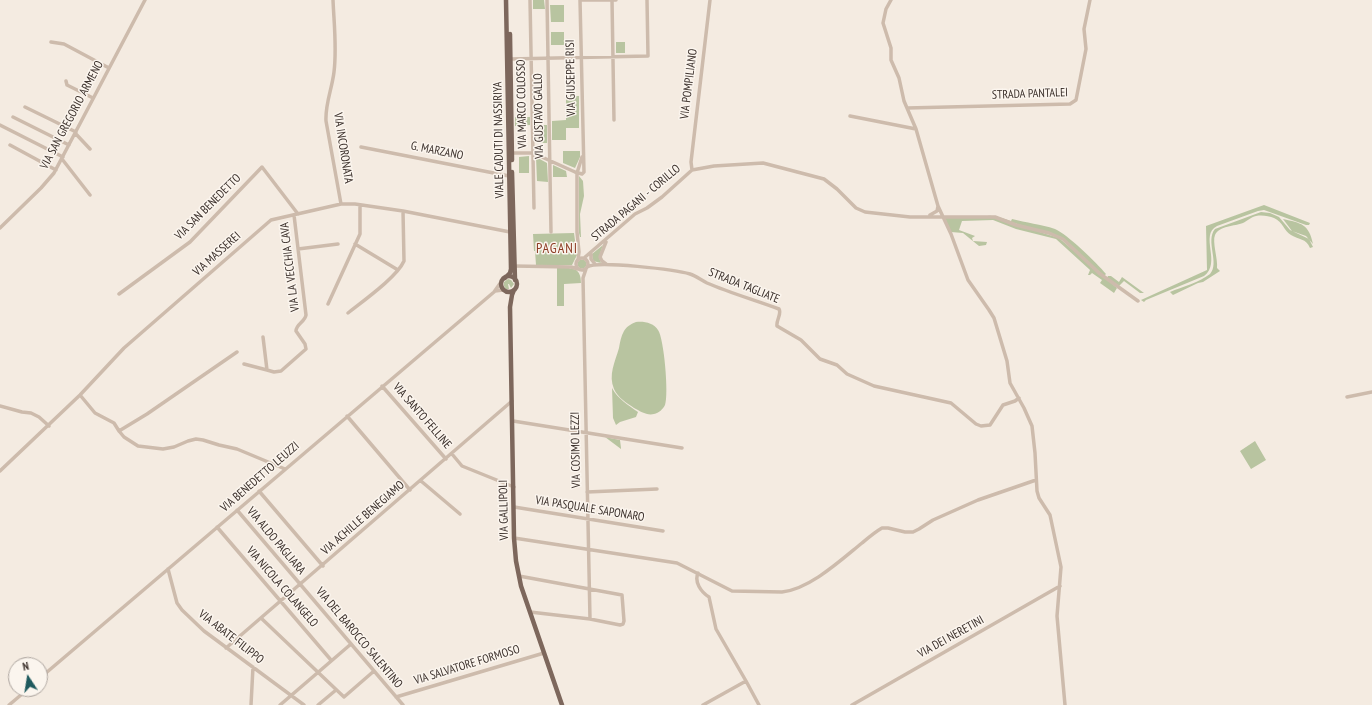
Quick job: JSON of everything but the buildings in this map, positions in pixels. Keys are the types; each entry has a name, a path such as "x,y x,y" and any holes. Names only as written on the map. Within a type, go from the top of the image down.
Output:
{"main road":[{"name":"VIALE CADUTI DI NASSIRIYA","path":"505,278 510,273 511,269 506,0"},
{"name":"VIALE CADUTI DI NASSIRIYA","path":"509,0 515,280"},
{"path":"501,282 505,278 510,277 515,280"},
{"name":"VIA GALLIPOLI","path":"510,307 512,295 516,285 515,280"},
{"name":"VIA GALLIPOLI","path":"501,282 501,287 509,297 510,307 514,538 519,576 562,705"},
{"path":"504,290 510,292 514,290"}],"street":[{"name":"VIA SAN GREGORIO ARMENO","path":"0,228 41,188 56,170 145,0"},
{"name":"VIA INCORONATA","path":"334,0 336,61 326,112 326,121 341,204"},
{"name":"VIA MARCO COLOSSO","path":"530,0 534,208"},
{"name":"VIA GUSTAVO GALLO","path":"547,0 551,232"},
{"path":"580,0 616,0"},
{"name":"VIA GIUSEPPE RISI","path":"577,173 582,174 584,168 580,0"},
{"path":"612,0 614,120"},
{"path":"510,59 648,56 647,0"},
{"name":"VIA POMPILIANO","path":"692,170 691,154 710,0"},
{"path":"891,0 886,9 883,23 891,48 892,63 900,78 902,93 916,129 938,206 951,234 969,282 996,322 1007,361 1010,383 1032,426 1036,480 1039,498 1050,515 1062,567 1058,616 1065,705"},
{"name":"STRADA PANTALEI","path":"907,108 1070,104 1075,102 1086,49 1084,29 1090,0"},
{"path":"51,42 64,44 109,68"},
{"path":"66,81 67,85 94,98"},
{"path":"25,107 75,133 90,149"},
{"path":"850,116 916,129"},
{"path":"13,117 69,145"},
{"path":"0,125 62,158 90,195"},
{"path":"10,145 56,170"},
{"name":"G. MARZANO","path":"361,147 509,176"},
{"path":"512,153 533,153 577,173"},
{"name":"VIA GIUSEPPE RISI","path":"578,260 577,173 583,156"},
{"name":"STRADA PAGANI - CORILLO","path":"578,260 591,253 635,214 647,208 662,197 692,170 714,166 763,163 824,179 860,210 876,214 923,217 995,217 1058,236 1099,273 1138,301"},
{"name":"VIA SAN BENEDETTO","path":"119,294 190,242 262,166 296,214"},
{"name":"VIA MASSEREI","path":"0,471 80,395 124,348 271,220 341,204 404,211 510,232"},
{"path":"328,304 360,234 360,205"},
{"path":"923,217 935,213 938,206"},
{"path":"348,313 398,270 404,261 404,211"},
{"name":"VIA LA VECCHIA CAVA","path":"267,370 277,372 281,371 306,351 305,344 296,331 297,327 304,320 306,315 298,249 296,214"},
{"path":"606,264 600,257 608,239"},
{"path":"298,249 338,244"},
{"path":"355,244 398,270"},
{"name":"VIA GIUSEPPE RISI","path":"579,250 584,258"},
{"path":"591,253 591,260 595,264"},
{"name":"STRADA PAGANI - CORILLO","path":"587,268 588,257 591,253"},
{"path":"584,258 588,262"},
{"path":"571,267 576,265 578,260"},
{"name":"STRADA TAGLIATE","path":"587,268 595,264 606,264 689,274 706,283 779,309 780,313 776,323 777,326 801,340 820,359 837,365 847,374 874,386 951,402 976,424 985,426 990,425 1003,405 1019,398"},
{"path":"576,265 579,269"},
{"path":"514,266 571,267 579,269 587,268"},
{"name":"VIA COSIMO LEZZI","path":"583,281 587,268"},
{"name":"VIA COSIMO LEZZI","path":"579,269 583,281 590,619"},
{"name":"VIA BENEDETTO LEUZZI","path":"48,671 494,292 501,282"},
{"name":"VIA BENEDETTO LEUZZI","path":"494,292 504,290"},
{"path":"244,364 267,370 263,337"},
{"path":"119,431 147,414 237,352"},
{"name":"VIA SANTO FELLINE","path":"382,386 446,459"},
{"path":"1347,397 1372,392"},
{"path":"80,395 92,410 114,423 124,437 138,446 163,449 174,447 188,441 203,440 237,449 285,469"},
{"name":"VIA ACHILLE BENEGIAMO","path":"226,648 323,566 512,401"},
{"path":"0,406 31,413 39,417 48,426"},
{"path":"347,416 410,490"},
{"path":"513,421 682,448"},
{"path":"452,454 462,466 514,488"},
{"path":"514,538 677,562 732,591 790,591 806,584 821,574 882,528 913,532 933,520 978,500 1036,480"},
{"path":"421,481 460,514"},
{"path":"587,492 657,489"},
{"path":"259,491 323,566"},
{"name":"VIA PASQUALE SAPONARO","path":"514,507 663,531"},
{"name":"VIA ALDO PAGLIARA","path":"237,510 300,584"},
{"name":"VIA NICOLA COLANGELO","path":"217,527 331,660"},
{"name":"VIA ABATE FILIPPO","path":"168,569 178,606 204,631 304,705"},
{"path":"698,573 696,576 697,583 703,592 709,597 716,629 760,705"},
{"path":"519,576 622,595 624,621 623,624 620,625 590,619 530,612"},
{"name":"VIA DEL BAROCCO SALENTINO","path":"300,584 403,705"},
{"name":"VIA DEI NERETINI","path":"852,705 1060,586"},
{"path":"261,618 344,697 374,671"},
{"path":"280,705 351,644"},
{"name":"VIA SALVATORE FORMOSO","path":"396,697 544,653"},
{"path":"251,705 253,667"},
{"path":"703,705 746,681"},
{"path":"318,705 336,690"},
{"path":"9,705 18,697"}],"green space":[{"path":"533,0 544,0 545,9 533,9"},
{"path":"550,5 564,5 564,22 551,22"},
{"path":"551,32 564,32 564,45 551,45"},
{"path":"616,42 625,42 625,53 616,53"},
{"path":"566,96 579,96 579,128 566,128 566,140 552,140 552,121 566,120"},
{"path":"515,117 530,117 530,125 515,126"},
{"path":"536,125 547,125 547,143 536,143"},
{"path":"563,151 580,151 580,157 575,168 563,163"},
{"path":"529,156 529,173 519,173 519,157"},
{"path":"536,157 547,163 548,182 537,181"},
{"path":"553,165 566,171 567,177 553,177"},
{"path":"579,176 583,181 584,196 580,214 581,237 579,233"},
{"path":"1264,205 1310,223 1309,225 1306,225 1264,210 1217,226 1212,230 1210,236 1211,264 1209,270 1204,276 1144,302 1141,300 1207,270 1206,226"},
{"path":"1261,212 1270,213 1279,217 1290,230 1309,239 1313,247 1310,248 1306,242 1294,237 1274,218 1268,216 1254,217 1243,223 1224,228 1215,235 1214,242 1217,268 1220,271 1203,282 1173,295 1170,292 1196,282 1210,274 1214,264 1211,240 1215,229"},
{"path":"987,215 1055,229 1089,256 1106,274 1104,276 1061,237"},
{"path":"945,218 995,218 1059,238 1117,288 1114,293 1100,283 1102,280 1092,273 1088,275 1090,270 1056,239 1016,229 993,220 962,221 959,230 975,236 972,238 973,241 987,242 986,245 979,246 963,233 951,232"},
{"path":"1283,219 1299,223 1306,228 1313,244 1306,236 1292,231"},
{"path":"574,233 577,255 572,265 536,265 533,234"},
{"path":"603,245 599,257 601,263 593,261 592,254"},
{"path":"582,259 587,264 582,269 577,264"},
{"path":"557,268 574,269 581,277 581,283 564,284 564,306 557,306"},
{"path":"1108,276 1111,276 1119,282 1122,277 1144,293 1140,293 1124,281 1119,286 1107,278"},
{"path":"508,279 514,284 511,288 508,284 509,289 506,289 504,282"},
{"path":"636,322 645,322 654,326 658,330 662,344 666,379 666,399 663,408 654,414 644,413 620,398 612,384 613,368 622,335 628,326"},
{"path":"612,388 620,399 638,412 636,417 620,422 616,425 613,418"},
{"path":"605,437 620,440 621,449"},
{"path":"1255,441 1266,460 1251,469 1240,451"}],"district":[{"name":"PAGANI","path":"557,249"}]}
